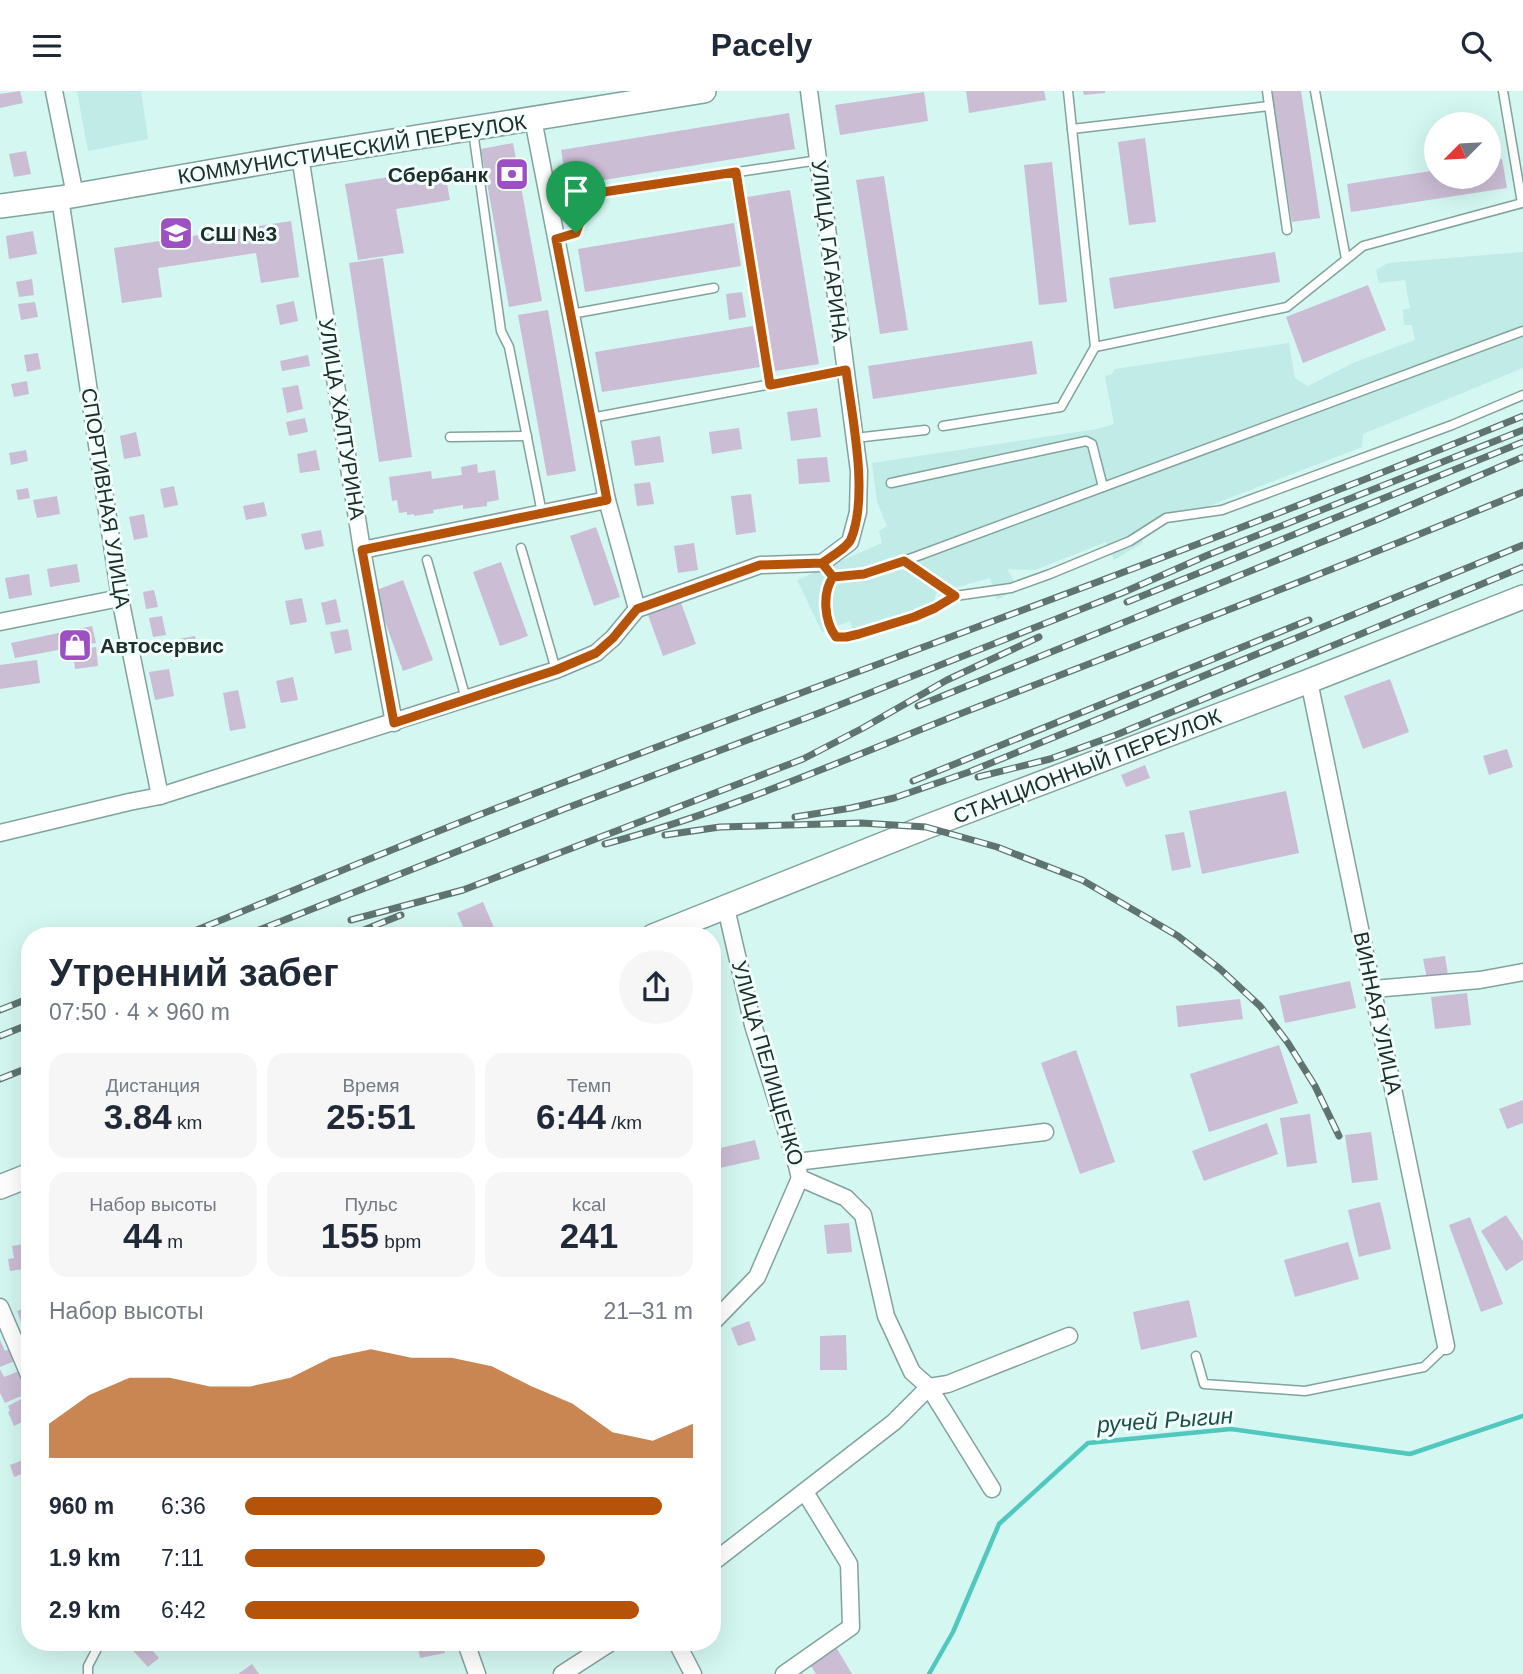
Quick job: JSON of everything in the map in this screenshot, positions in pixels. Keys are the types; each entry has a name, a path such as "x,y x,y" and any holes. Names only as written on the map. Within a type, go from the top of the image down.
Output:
{"main road":[{"name":"КОММУНИСТИЧЕСКИЙ ПЕРЕУЛОК","path":"0,206 704,91"},
{"name":"СТАНЦИОННЫЙ ПЕРЕУЛОК","path":"676,927 926,827 1523,597"},
{"path":"0,1187 21,1179"}],"street":[{"name":"СПОРТИВНАЯ УЛИЦА","path":"54,91 120,598 160,796"},
{"name":"УЛИЦА ГАГАРИНА","path":"809,91 859,471 858,512 850,542 822,563"},
{"path":"533,119 607,500 637,609"},
{"name":"УЛИЦА ХАЛТУРИНА","path":"300,156 362,550 394,723"},
{"path":"362,550 607,500"},
{"path":"0,833 160,796 556,670 596,653 613,638 637,609 760,565 822,563"},
{"path":"0,622 120,598"},
{"name":"ВИННАЯ УЛИЦА","path":"1309,681 1446,1346"},
{"name":"УЛИЦА ПЕЛИЩЕНКО","path":"721,1314 757,1277 800,1178 753,1025 726,908"},
{"path":"1373,989 1480,980 1523,972"},
{"path":"796,1162 1045,1132"},
{"name":"УЛИЦА ПЕЛИЩЕНКО","path":"800,1178 846,1198 863,1215 886,1316 912,1372 929,1387 992,1489"},
{"path":"0,1307 21,1356"},
{"path":"721,1554 894,1422 929,1387 948,1384 1069,1336"},
{"path":"784,1674 851,1627 849,1564 805,1492"},
{"path":"469,1651 477,1674"},
{"path":"562,1674 598,1651"},
{"path":"681,1651 693,1674"}],"lane":[{"path":"943,426 1061,407 1095,347 1068,91"},
{"path":"1267,91 1286,230"},
{"path":"1315,91 1346,259"},
{"path":"1095,347 1287,307 1363,246 1523,203 1503,91"},
{"path":"1072,129 1269,106"},
{"path":"472,128 501,331 509,347 542,513"},
{"path":"556,239 576,233 590,194 819,160"},
{"path":"736,172 770,385"},
{"path":"571,313 714,288"},
{"path":"833,577 864,574 904,561 1523,331"},
{"path":"591,418 846,370"},
{"path":"833,577 826,593 827,617 833,634 836,637 846,637 859,634 914,617 955,596 1011,588 1050,574 1130,541 1166,518 1222,510 1452,425 1523,395"},
{"path":"855,438 925,430"},
{"path":"450,437 527,436"},
{"path":"891,483 1086,441 1092,444 1102,487"},
{"path":"521,548 556,670"},
{"path":"427,560 466,699"},
{"path":"904,561 955,596"},
{"path":"822,563 833,577"},
{"path":"1196,1356 1204,1384 1306,1391 1424,1367 1446,1346"},
{"path":"88,1674 88,1667 96,1651"}],"shaded area":[{"path":"77,91 141,91 148,139 88,151"},
{"path":"1523,252 1523,368 1363,434 1362,447 1141,532 1143,543 1114,560 1106,542 1035,570 1007,569 1018,588 997,600 990,578 936,593 932,612 854,633 850,621 822,632 797,580 882,543 879,531 887,526 877,502 872,463 1097,429 1114,424 1105,376 1112,374 1115,369 1289,343 1295,378 1308,386 1355,362 1415,340 1412,325 1404,325 1403,310 1410,308 1405,280 1379,283 1376,270 1388,263"}],"building":[{"path":"20,91 23,103 0,108 0,94"},
{"path":"966,91 1044,91 1046,100 969,113"},
{"path":"1083,91 1105,91 1105,93 1084,95"},
{"path":"1271,91 1301,91 1320,218 1292,222"},
{"path":"924,92 928,121 840,135 835,105"},
{"path":"789,113 795,149 567,186 561,150"},
{"path":"1145,138 1156,222 1129,225 1118,142"},
{"path":"513,143 542,301 509,307 481,149"},
{"path":"26,151 31,174 14,177 9,154"},
{"path":"1502,159 1507,188 1502,189"},
{"path":"1052,162 1067,302 1039,305 1024,165"},
{"path":"444,168 450,200 396,209 404,253 358,260 345,184"},
{"path":"1424,172 1424,189 1500,189 1351,212 1347,184"},
{"path":"884,176 908,330 880,334 856,180"},
{"path":"790,190 819,364 775,371 747,197"},
{"path":"291,221 299,277 261,283 256,253 158,268 162,297 122,303 114,248"},
{"path":"734,223 741,266 585,292 578,249"},
{"path":"33,231 37,254 9,259 6,236"},
{"path":"1275,252 1280,282 1114,309 1109,278"},
{"path":"383,258 412,457 379,462 349,263"},
{"path":"32,279 34,295 19,297 16,282"},
{"path":"1368,285 1386,330 1303,363 1286,317"},
{"path":"742,292 746,317 729,320 726,294"},
{"path":"294,301 298,321 280,325 276,305"},
{"path":"35,302 38,317 21,320 18,304"},
{"path":"548,310 576,471 547,476 518,315"},
{"path":"753,326 760,367 602,392 595,352"},
{"path":"1032,341 1037,374 873,399 868,366"},
{"path":"38,353 41,369 27,372 24,355"},
{"path":"308,355 310,366 282,371 280,361"},
{"path":"27,381 29,394 14,397 11,384"},
{"path":"298,385 303,409 287,413 282,388"},
{"path":"817,408 821,437 791,441 787,412"},
{"path":"305,418 308,432 289,436 286,422"},
{"path":"739,428 742,449 712,454 709,432"},
{"path":"136,432 141,456 124,459 120,436"},
{"path":"660,436 664,462 635,466 631,441"},
{"path":"26,450 28,461 11,465 9,453"},
{"path":"316,450 320,470 300,473 297,454"},
{"path":"827,457 830,482 799,484 797,459"},
{"path":"477,464 478,473 495,470 499,500 487,502 487,506 463,509 463,505 414,516 407,515 407,512 399,513 397,500 392,501 389,477 431,471 432,479 462,475 461,467"},
{"path":"650,482 654,504 637,506 634,484"},
{"path":"174,486 178,505 164,508 160,489"},
{"path":"28,488 30,498 18,500 16,490"},
{"path":"751,494 756,532 736,535 731,496"},
{"path":"57,496 60,514 37,518 33,500"},
{"path":"264,502 267,516 246,520 243,506"},
{"path":"144,514 148,537 134,540 129,517"},
{"path":"596,527 620,597 594,606 570,536"},
{"path":"321,530 324,546 305,550 301,534"},
{"path":"694,543 698,570 678,573 674,546"},
{"path":"501,562 528,636 500,646 473,572"},
{"path":"77,564 80,582 50,587 47,569"},
{"path":"29,574 32,595 9,599 5,578"},
{"path":"403,580 433,660 403,671 374,591"},
{"path":"154,590 158,607 146,609 143,592"},
{"path":"302,598 307,622 290,625 285,601"},
{"path":"336,599 341,622 326,625 321,603"},
{"path":"680,600 696,644 663,656 647,612"},
{"path":"162,616 166,635 153,637 149,618"},
{"path":"92,626 96,643 15,658 11,643"},
{"path":"348,629 352,650 335,654 330,632"},
{"path":"195,636 198,649 181,653 179,639"},
{"path":"96,647 98,666 75,669 73,650"},
{"path":"37,660 40,683 0,689 0,665"},
{"path":"169,669 174,696 155,700 149,672"},
{"path":"293,677 298,700 281,703 276,681"},
{"path":"1390,679 1409,732 1363,749 1344,696"},
{"path":"238,690 246,728 230,731 223,693"},
{"path":"1507,749 1513,767 1489,775 1483,756"},
{"path":"1145,765 1150,778 1126,787 1121,775"},
{"path":"1286,791 1299,853 1202,874 1189,811"},
{"path":"1184,832 1191,867 1172,871 1165,835"},
{"path":"483,902 494,927 463,927 457,913"},
{"path":"1445,956 1448,975 1427,979 1423,959"},
{"path":"1350,981 1356,1008 1285,1023 1279,996"},
{"path":"1467,993 1471,1025 1435,1029 1431,997"},
{"path":"1240,999 1243,1019 1178,1027 1176,1006"},
{"path":"1279,1045 1298,1103 1209,1132 1190,1074"},
{"path":"1076,1050 1115,1162 1080,1174 1041,1063"},
{"path":"1523,1100 1523,1123 1507,1129 1499,1109"},
{"path":"1310,1114 1317,1163 1287,1167 1280,1118"},
{"path":"1267,1123 1278,1154 1204,1181 1192,1151"},
{"path":"1371,1132 1378,1180 1352,1183 1345,1135"},
{"path":"755,1140 760,1159 721,1168 721,1148"},
{"path":"1380,1202 1391,1249 1359,1257 1348,1210"},
{"path":"1506,1215 1523,1241 1523,1260 1506,1271 1481,1231"},
{"path":"1470,1217 1503,1304 1481,1312 1449,1225"},
{"path":"849,1223 852,1252 827,1254 824,1225"},
{"path":"1348,1242 1359,1279 1295,1297 1284,1260"},
{"path":"21,1244 21,1269 10,1271 8,1259 14,1258 12,1246"},
{"path":"1189,1300 1197,1337 1141,1350 1133,1312"},
{"path":"749,1321 756,1340 738,1346 731,1328"},
{"path":"846,1335 847,1370 820,1370 820,1336"},
{"path":"0,1340 5,1351 10,1349 15,1361 0,1367"},
{"path":"0,1369 4,1377 19,1371 21,1396 5,1403 0,1393"},
{"path":"21,1399 21,1422 14,1426 8,1406"},
{"path":"21,1461 21,1474 14,1477 10,1465"},
{"path":"836,1647 852,1674 816,1674 809,1663"},
{"path":"133,1651 153,1651 159,1658 148,1667"},
{"path":"419,1651 445,1651 445,1653 420,1658"},
{"path":"252,1664 259,1674 238,1674"}],"waterway":[{"name":"ручей Рыгин","path":"929,1674 953,1632 999,1524 1088,1443 1231,1429 1410,1454 1523,1416"}],"railway":[{"path":"204,927 469,819 1271,516 1523,416"},
{"path":"267,927 564,809 814,715 1523,430"},
{"path":"1127,602 1523,442"},
{"path":"918,706 1376,520 1523,457"},
{"path":"605,844 695,817 783,785 1523,492"},
{"path":"795,817 894,798 969,772 1523,545"},
{"path":"978,777 1050,759 1116,735 1523,567"},
{"path":"913,781 1309,620"},
{"path":"351,920 463,890 803,759 947,680 1039,637"},
{"path":"665,835 720,827 861,823 926,827 997,847 1082,880 1178,936 1220,969 1260,1006 1288,1043 1315,1086 1339,1136"},
{"path":"371,927 401,915"},
{"path":"0,1010 21,1002"},
{"path":"0,1036 21,1028"},
{"path":"0,1079 21,1071"}],"place":[{"name":"Сбербанк","path":"512,174"},
{"name":"СШ №3","path":"176,233"},
{"name":"Автосервис","path":"75,645"}],"route":[{"path":"576,233 556,239 607,500 362,550 394,723 556,670 596,653 613,638 637,609 760,565 822,563 833,577 826,593 827,617 836,637 859,634 914,617 955,596 904,561 864,574 833,577 822,563 850,542 858,512 859,471 846,370 770,385 736,172 590,194 576,233"}]}
